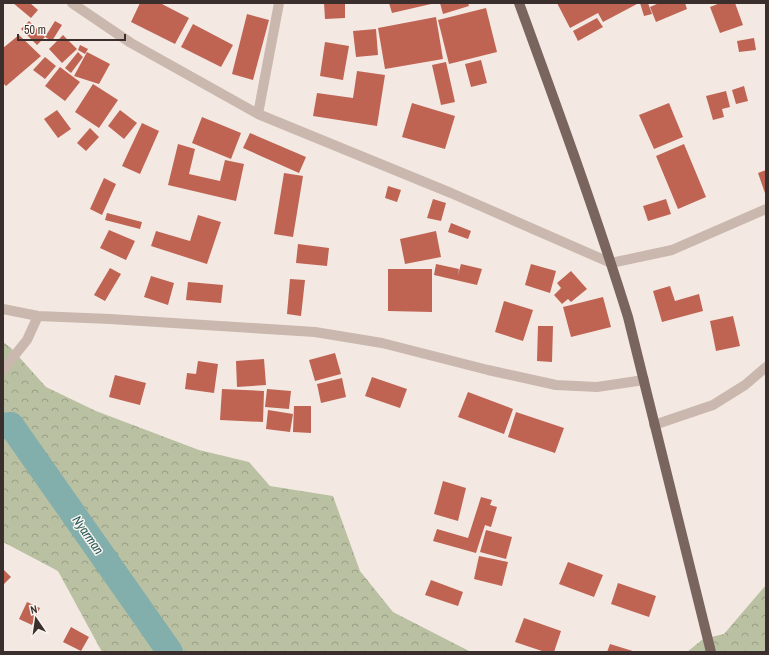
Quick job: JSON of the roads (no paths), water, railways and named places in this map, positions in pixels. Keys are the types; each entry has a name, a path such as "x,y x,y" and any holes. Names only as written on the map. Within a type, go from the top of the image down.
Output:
{"main road":[{"path":"519,3 567,133 628,317 711,652"}],"street":[{"path":"72,3 131,43 258,114 451,193 611,263 672,250 766,209"},
{"path":"258,114 279,3"},
{"path":"3,310 38,316 118,319 315,332 382,344 556,385 597,387 644,380"},
{"path":"3,370 27,340 38,316"},
{"path":"654,425 712,405 745,385 766,367"}],"waterway":[{"name":"Nyarman","path":"3,426 11,425 170,652"}]}
